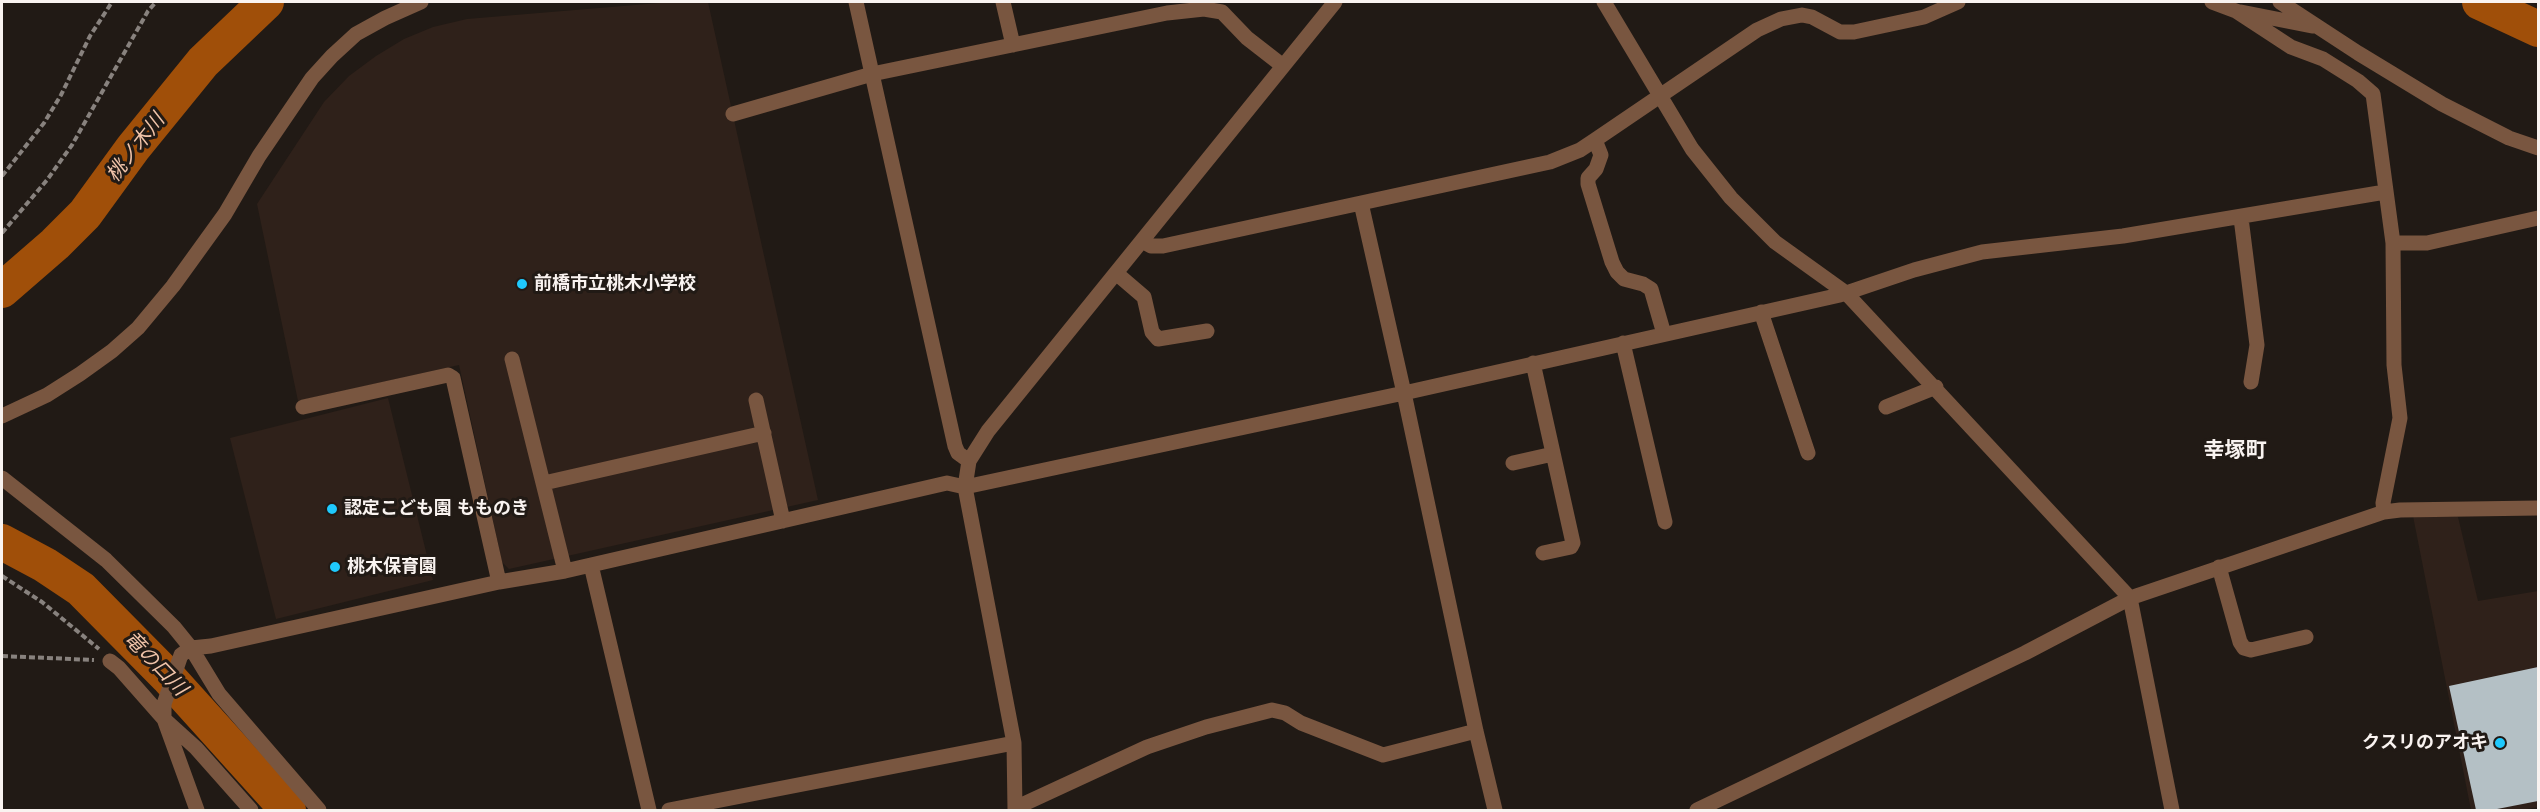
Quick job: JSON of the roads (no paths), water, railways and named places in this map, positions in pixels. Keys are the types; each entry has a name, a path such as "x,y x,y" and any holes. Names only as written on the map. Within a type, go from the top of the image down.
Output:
{"street":[{"path":"2,416 46,395 80,374 112,351 138,328 173,286 225,214 259,156 312,78 356,34 421,2"},
{"path":"856,2 955,446 958,453 969,461"},
{"path":"1003,2 1013,45"},
{"path":"1335,2 988,431 969,461 966,487 1014,743 1015,809 1147,747 1206,727 1272,710 1285,713 1301,723 1383,755 1476,731"},
{"path":"1604,2 1658,96 1692,149 1750,219 1775,242 1846,292 2130,598 2172,810"},
{"path":"1142,241 1151,246 1162,246 1550,162 1580,150 1757,30 1781,19 1802,15 1812,17 1840,32 1854,33 1924,17 1958,2"},
{"path":"2212,2 2236,11 2321,28"},
{"path":"2280,2 2442,104 2509,138 2538,148"},
{"path":"733,114 872,74 1013,45 1165,7 1222,12 1247,38 1283,66"},
{"path":"2236,11 2291,47 2323,59 2358,81 2373,94 2393,243 2394,365 2400,418 2383,503 2384,512"},
{"path":"1595,140 1601,155 1596,169 1588,178 1588,184 1612,262 1624,279 1643,284 1651,289 1664,334"},
{"path":"186,651 499,582 565,571 947,483 966,487 1404,393 1846,292 1982,252 2123,236 2385,192"},
{"path":"1361,202 1495,810"},
{"path":"2241,218 2257,345 2251,382"},
{"path":"2393,243 2427,243 2538,218"},
{"path":"1116,273 1144,297 1152,332 1158,339 1207,331"},
{"path":"1761,312 1808,453"},
{"path":"1623,344 1665,522"},
{"path":"512,359 565,571"},
{"path":"1533,363 1574,543 1571,547 1543,553"},
{"path":"303,407 447,375 453,378 499,582"},
{"path":"1886,407 1936,387"},
{"path":"756,400 783,521"},
{"path":"544,483 764,433"},
{"path":"1513,463 1553,454"},
{"path":"2,478 105,560 174,627 186,651 219,694 319,810"},
{"path":"1697,810 2025,653 2130,598 2384,512 2538,508"},
{"path":"591,565 649,810"},
{"path":"2219,567 2240,642 2244,648 2251,650 2306,637"},
{"path":"186,651 164,712 197,810"},
{"path":"110,661 164,712 251,810"},
{"path":"669,810 1014,743"}],"waterway":[{"name":"桃ノ木川","path":"2,290 55,244 85,214 133,148 203,62 266,2"},
{"name":"桃ノ木川","path":"2480,2 2538,29"},
{"name":"竜の口川","path":"2,542 45,565 81,589 168,677 288,810"}],"place":[{"name":"前橋市立桃木小学校","path":"522,284"},
{"name":"認定こども園 もものき","path":"332,509"},
{"name":"桃木保育園","path":"335,567"},
{"name":"クスリのアオキ","path":"2500,743"}],"district":[{"name":"幸塚町","path":"2235,451"}]}
